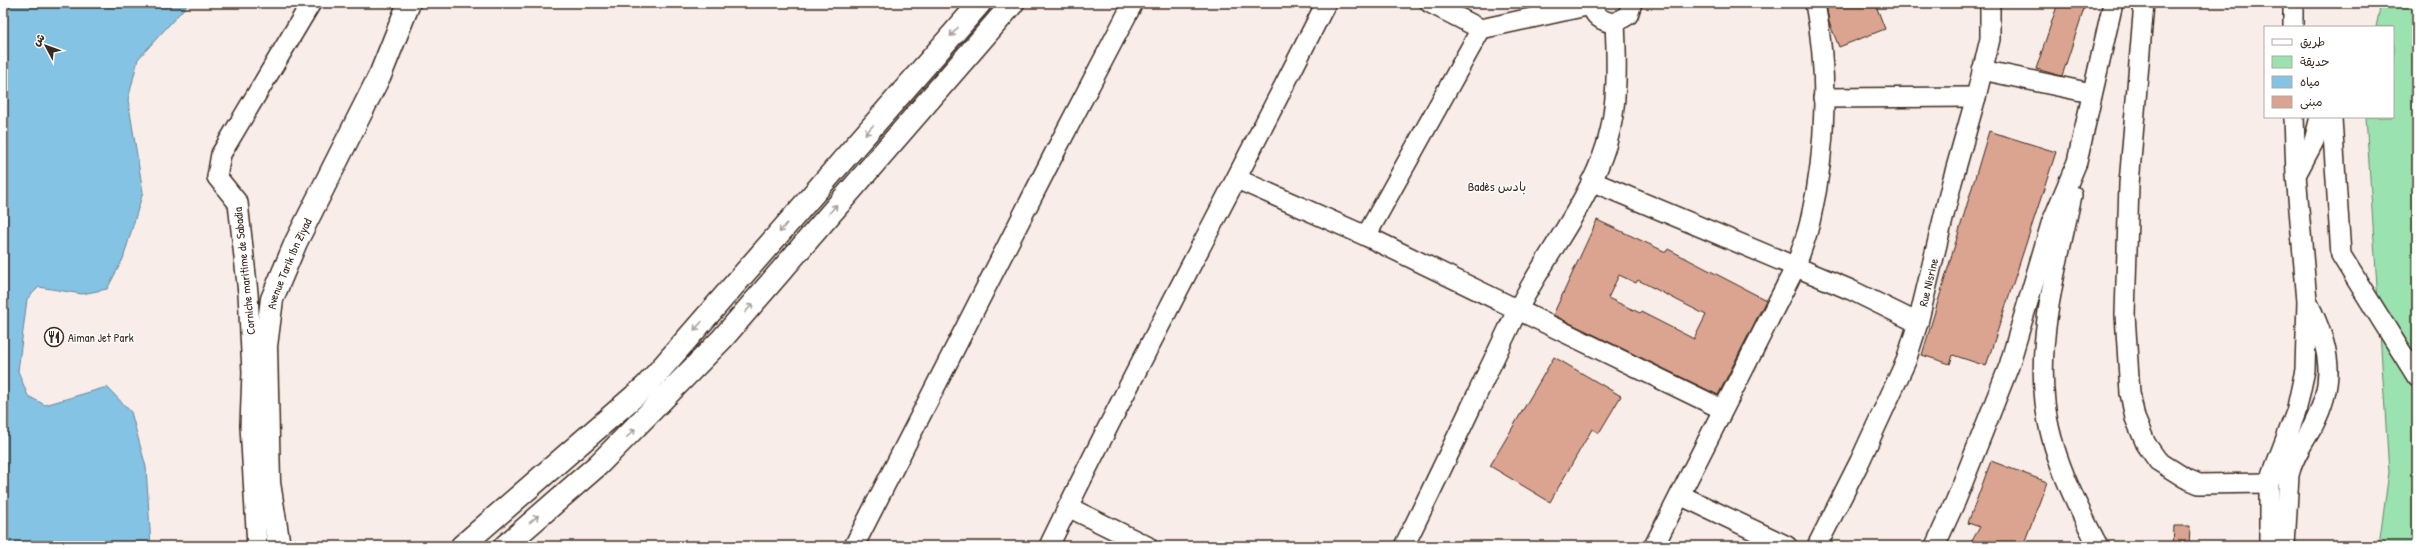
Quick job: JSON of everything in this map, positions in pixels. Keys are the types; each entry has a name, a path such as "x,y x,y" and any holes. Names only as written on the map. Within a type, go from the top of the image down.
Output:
{"street":[{"name":"Corniche maritime de Sabadia","path":"257,546 250,426 252,372 248,293 238,203 217,177 221,154 311,3"},
{"name":"Avenue Tarik Ibn Ziyad","path":"279,546 269,483 266,346 272,299 296,242 381,73 409,3"},
{"path":"462,546 646,386 980,3"},
{"path":"505,546 598,464 722,339 1013,3"},
{"path":"854,546 1054,154 1133,3"},
{"path":"1049,546 1117,406 1237,179 1326,3"},
{"path":"1430,3 1481,29 1591,4 1599,19 1615,23 1628,15 1632,3"},
{"path":"1654,546 1722,409 1796,266 1811,218 1821,144 1823,98 1823,52 1815,3"},
{"name":"Rue Nisrine","path":"1817,546 1906,361 1918,322 1952,182 1976,98 1990,39 1990,3"},
{"path":"2098,546 2078,507 2051,431 2045,402 2044,363 2048,319 2077,162 2091,93 2113,3"},
{"path":"2144,3 2129,184 2125,315 2130,393 2135,418 2146,444 2158,461 2185,478 2199,484 2269,483"},
{"path":"2293,3 2293,26"},
{"path":"1404,546 1518,310 1591,181 1607,143 1612,112 1616,57 1615,23"},
{"path":"1366,236 1481,29"},
{"path":"1982,70 2091,93"},
{"path":"1823,98 1976,98"},
{"path":"2269,546 2269,483 2302,392 2305,370 2307,301 2296,175 2294,118"},
{"path":"2296,175 2314,142 2320,118"},
{"path":"2331,118 2341,255 2417,377"},
{"path":"1935,546 1956,500 2008,366 2051,224 2077,162"},
{"path":"1237,179 1366,236 1722,409"},
{"path":"1591,181 1796,266 1918,322"},
{"path":"2285,546 2289,475 2292,464 2321,409 2328,374 2327,352 2322,331 2307,301"},
{"path":"1680,495 1787,546"},
{"path":"1068,507 1147,546"}],"green space":[{"path":"2381,3 2417,3 2417,546 2379,546 2389,472 2366,118 2394,118 2394,26 2376,26"}],"water":[{"path":"3,3 189,3 138,59 128,100 143,192 123,259 107,289 82,294 39,287 27,299 18,371 28,396 45,405 107,387 131,412 146,467 151,546 3,546"}],"building":[{"path":"1826,3 1875,3 1885,29 1839,47 1829,22"},
{"path":"2058,3 2086,3 2062,76 2036,69"},
{"path":"1989,131 2056,152 1986,366 1953,355 1950,364 1922,355"},
{"path":"1597,220 1666,252 1668,249 1766,300 1718,395 1553,315","holes":["1619,275 1636,283 1638,280 1706,315 1694,339 1641,312 1640,313 1608,298"]},
{"path":"1554,357 1621,396 1599,433 1592,429 1550,502 1490,466"},
{"path":"1991,461 2047,482 2023,546 1969,546 1980,527 1968,523"},
{"path":"2174,526 2190,526 2189,546 2173,546"}],"place":[{"name":"Aiman Jet Park","path":"54,337"}],"district":[{"name":"Badès بادس","path":"1497,186"}]}
